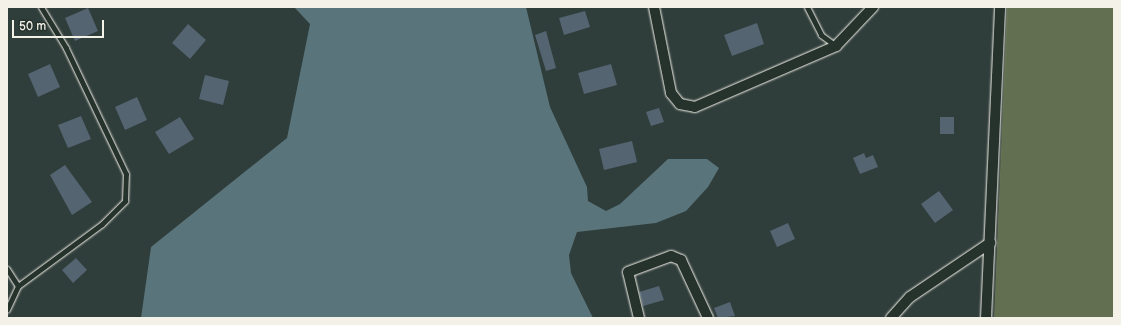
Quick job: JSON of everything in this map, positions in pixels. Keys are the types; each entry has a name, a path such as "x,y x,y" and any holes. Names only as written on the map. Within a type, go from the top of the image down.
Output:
{"street":[{"path":"654,7 664,66 671,93 680,104 695,107 836,46 873,7"},
{"path":"986,318 1000,7"},
{"path":"891,318 910,297 990,243"},
{"path":"639,318 628,272 671,256 681,260 708,318"}],"lane":[{"path":"7,310 18,286 102,224 125,201 126,174 66,48 41,7"},
{"path":"807,7 821,36 836,46"},
{"path":"7,269 18,286"}],"green space":[{"path":"1007,7 1114,7 1114,318 994,318"}],"water":[{"path":"294,7 526,7 550,107 587,187 588,201 606,211 620,204 668,159 707,159 719,168 708,187 686,211 656,223 577,232 569,255 571,273 593,318 141,318 151,247 287,138 310,24"}],"building":[{"path":"88,8 98,31 75,41 65,18"},
{"path":"585,11 590,27 564,35 559,18"},
{"path":"757,23 764,44 732,56 724,35"},
{"path":"188,24 206,40 190,59 172,43"},
{"path":"546,31 556,68 546,71 535,35"},
{"path":"50,64 60,87 38,97 28,74"},
{"path":"611,64 617,85 584,94 578,73"},
{"path":"205,75 229,81 223,105 199,99"},
{"path":"137,97 147,120 125,130 115,107"},
{"path":"659,108 664,122 651,126 646,112"},
{"path":"81,116 91,139 68,148 58,125"},
{"path":"180,117 194,139 169,154 155,132"},
{"path":"940,117 954,117 954,134 940,134"},
{"path":"632,141 637,162 604,170 599,149"},
{"path":"864,153 866,158 873,155 878,167 860,174 853,158"},
{"path":"65,165 92,202 72,215 50,175"},
{"path":"939,191 953,210 935,223 921,204"},
{"path":"788,223 795,239 777,247 770,231"},
{"path":"76,258 87,270 73,283 62,270"},
{"path":"659,286 664,300 643,306 639,292"},
{"path":"730,302 735,316 718,318 714,308"}]}
